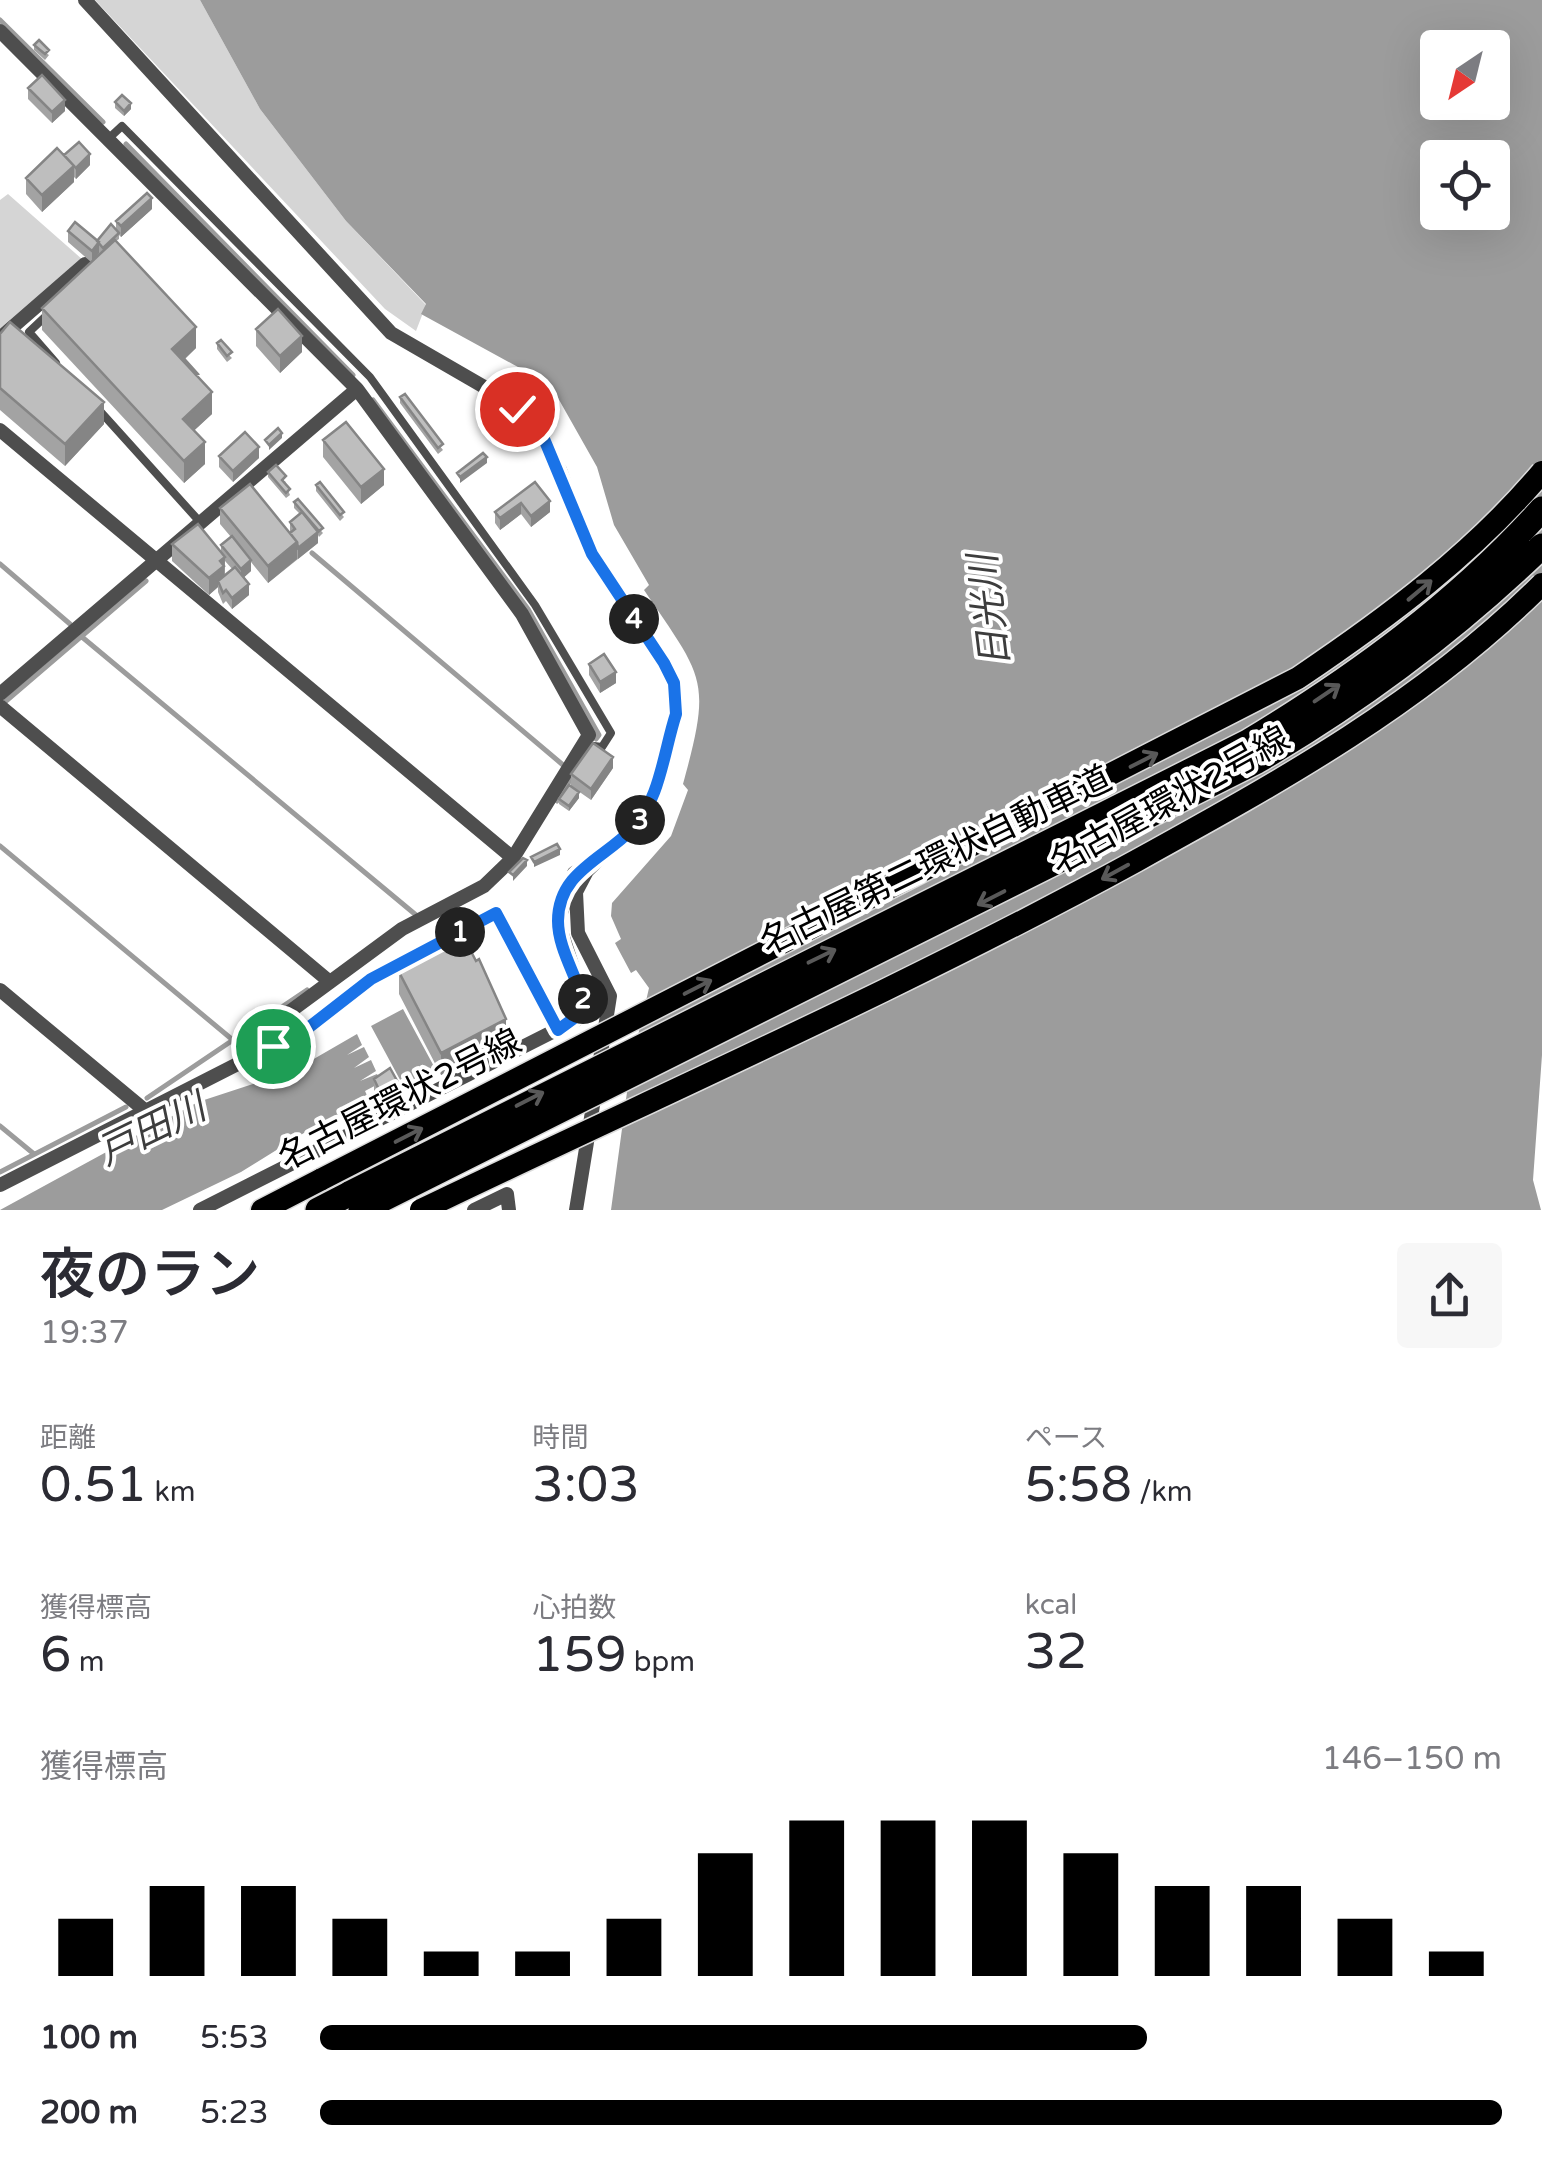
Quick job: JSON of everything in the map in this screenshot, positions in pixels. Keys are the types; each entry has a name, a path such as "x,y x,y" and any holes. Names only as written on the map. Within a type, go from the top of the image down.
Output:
{"highway":[{"name":"名古屋環状2号線","path":"262,1210 1298,678 1416,594 1488,531 1542,472"},
{"name":"名古屋第二環状自動車道","path":"318,1210 1248,742 1384,654 1478,574 1542,508"},
{"name":"名古屋第二環状自動車道","path":"361,1210 1258,762 1396,674 1448,634 1542,546"},
{"name":"名古屋環状2号線","path":"421,1210 1020,924 1277,784 1431,682 1542,584"}],"street":[{"path":"85,0 392,332 492,392 542,434 592,554 674,683 676,714 644,815 598,860 576,892 578,933 610,996 576,1210"},
{"path":"0,31 356,389 522,614 589,735 513,858 484,886 402,929 330,982 258,1036 264,1050 148,1113 0,1185"},
{"path":"0,338 85,264"},
{"path":"0,694 356,389"},
{"path":"0,430 513,858"},
{"path":"0,706 330,982"},
{"path":"200,1210 558,1030 585,1010 561,941 560,905 574,873 598,860"},
{"path":"0,990 148,1113"},
{"path":"474,1210 508,1194 510,1210"}],"lane":[{"path":"108,139 122,126 370,378 535,604 610,733 602,747 586,740"},
{"path":"56,307 29,332 68,376"},
{"path":"356,389 370,378"},
{"path":"95,405 200,522"},
{"path":"264,1050 308,1028 371,979 496,913 558,1030"}],"shaded area":[{"path":"95,0 200,0 260,109 346,221 426,305 416,331 385,309"},
{"path":"8,194 83,260 0,331 0,200"}],"water":[{"name":"日光川","path":"200,0 1542,0 1542,1055 1533,1180 1541,1210 611,1210 630,1070 649,988 636,970 631,973 615,943 621,939 611,916 612,903 671,836 688,790 683,784 698,721 697,681 679,643 644,590 649,585 614,525 597,467 558,398 527,372 421,314 426,304 346,221 260,109"},
{"path":"403,1009 437,1072 405,1089 371,1026"},
{"name":"戸田川","path":"357,1034 362,1045 347,1055 364,1047 369,1057 354,1068 371,1060 376,1071 360,1081 377,1074 382,1082 365,1091 371,1104 341,1120 320,1123 241,1172 162,1210 0,1210 198,1102 293,1071"}],"building":[{"path":"39,40 49,50 45,54 34,45"},
{"path":"42,75 65,100 52,112 28,88"},
{"path":"122,95 131,103 124,111 115,102"},
{"path":"79,142 90,154 76,168 64,155"},
{"path":"57,148 74,166 42,195 26,178"},
{"path":"147,193 152,198 121,226 116,221"},
{"path":"75,222 99,242 92,251 68,231"},
{"path":"111,224 119,233 103,248 97,241"},
{"path":"115,240 196,327 172,349 212,392 183,419 205,442 184,461 42,308"},
{"path":"278,309 302,336 280,356 256,329"},
{"path":"10,322 104,402 65,444 0,388 0,334"},
{"path":"221,340 232,352 227,356 217,343"},
{"path":"405,394 443,444 438,448 400,397"},
{"path":"346,422 384,469 361,487 323,440"},
{"path":"278,428 282,433 269,445 265,440"},
{"path":"245,432 259,447 233,471 219,456"},
{"path":"483,453 487,457 460,477 457,473"},
{"path":"276,465 286,476 282,480 290,489 286,493 268,472"},
{"path":"320,482 344,512 340,515 316,485"},
{"path":"535,482 550,501 531,516 521,503 500,518 495,512"},
{"path":"250,484 297,542 268,566 220,508"},
{"path":"298,499 323,528 319,531 294,502"},
{"path":"302,512 318,532 298,548 290,533 295,529 290,522"},
{"path":"198,524 225,557 220,561 224,566 209,578 172,544"},
{"path":"232,536 251,560 241,569 221,545"},
{"path":"235,567 249,584 232,598 226,590 223,593 218,581"},
{"path":"604,654 616,672 600,682 589,664"},
{"path":"593,743 613,757 591,789 571,774"},
{"path":"569,785 579,792 569,806 559,799"},
{"path":"557,844 560,849 534,862 531,857"},
{"path":"523,858 527,860 513,875 509,872"},
{"path":"464,938 476,961 479,959 506,1019 441,1053 399,972 422,960 418,951 434,943 439,951"},
{"path":"390,1068 400,1086 382,1096 374,1079"}],"waterway":[{"path":"0,20 103,122"},
{"path":"126,144 353,375"},
{"path":"373,400 528,609 599,735 596,739"},
{"path":"312,553 563,765"},
{"path":"0,564 70,624"},
{"path":"6,701 146,581"},
{"path":"82,637 416,915"},
{"path":"557,801 574,774"},
{"path":"0,846 234,1041"},
{"name":"戸田川","path":"147,1098 307,990"},
{"name":"戸田川","path":"0,1172 126,1107"},
{"path":"0,1126 34,1154"}],"route":[{"path":"273,1046 308,1028 371,979 496,913 558,1030 585,1010 561,941 560,905 574,873 598,860 644,815 676,714 676,698 664,663 592,554 542,434 517,409"}]}
